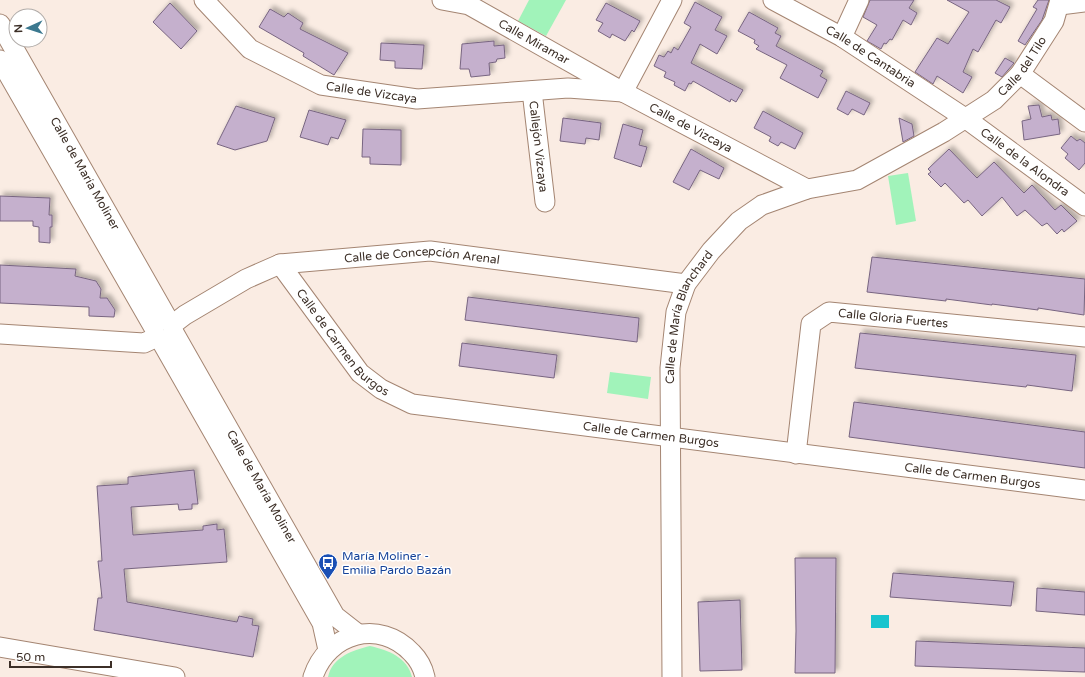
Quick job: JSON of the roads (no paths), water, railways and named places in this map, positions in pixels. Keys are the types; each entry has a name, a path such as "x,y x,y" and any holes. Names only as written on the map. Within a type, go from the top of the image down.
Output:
{"street":[{"name":"Calle de Vizcaya","path":"204,0 250,49 321,85 417,99 568,88 624,92 807,190"},
{"name":"Calle Miramar","path":"442,0 469,5 624,92"},
{"path":"624,92 672,0"},
{"name":"Calle de Cantabria","path":"773,0 842,38 965,118"},
{"path":"842,38 859,0"},
{"path":"1060,2 1085,2"},
{"name":"Calle del Tilo","path":"965,118 994,100 1020,74 1054,21 1060,2"},
{"name":"Calle de María Moliner","path":"0,24 322,623 328,650"},
{"name":"Calle de María Moliner","path":"0,60 335,616 358,634"},
{"path":"568,88 575,65"},
{"path":"1020,74 1085,122"},
{"name":"Callejón Vizcaya","path":"532,91 545,202"},
{"name":"Calle de María Blanchard","path":"672,677 672,438 670,368 676,312 686,284 711,251 739,221 762,205 807,190 858,180 944,132 965,118"},
{"name":"Calle de la Alondra","path":"965,118 1085,206"},
{"name":"Calle de Concepción Arenal","path":"164,331 185,315 246,278 280,264 430,250 686,284"},
{"name":"Calle de Carmen Burgos","path":"280,264 360,373 381,389 412,404 1085,490"},
{"name":"Calle Gloria Fuertes","path":"796,454 811,324 829,312 1085,337"},
{"path":"0,334 144,343 164,331"},
{"path":"313,677 320,660 328,650 342,640 358,634 375,633 391,638 406,646 417,658 425,676"},
{"path":"0,647 175,677"}],"water":[{"path":"871,615 889,615 889,628 871,628"}],"place":[{"name":"María Moliner - Emilia Pardo Bazán","path":"328,580"}]}
